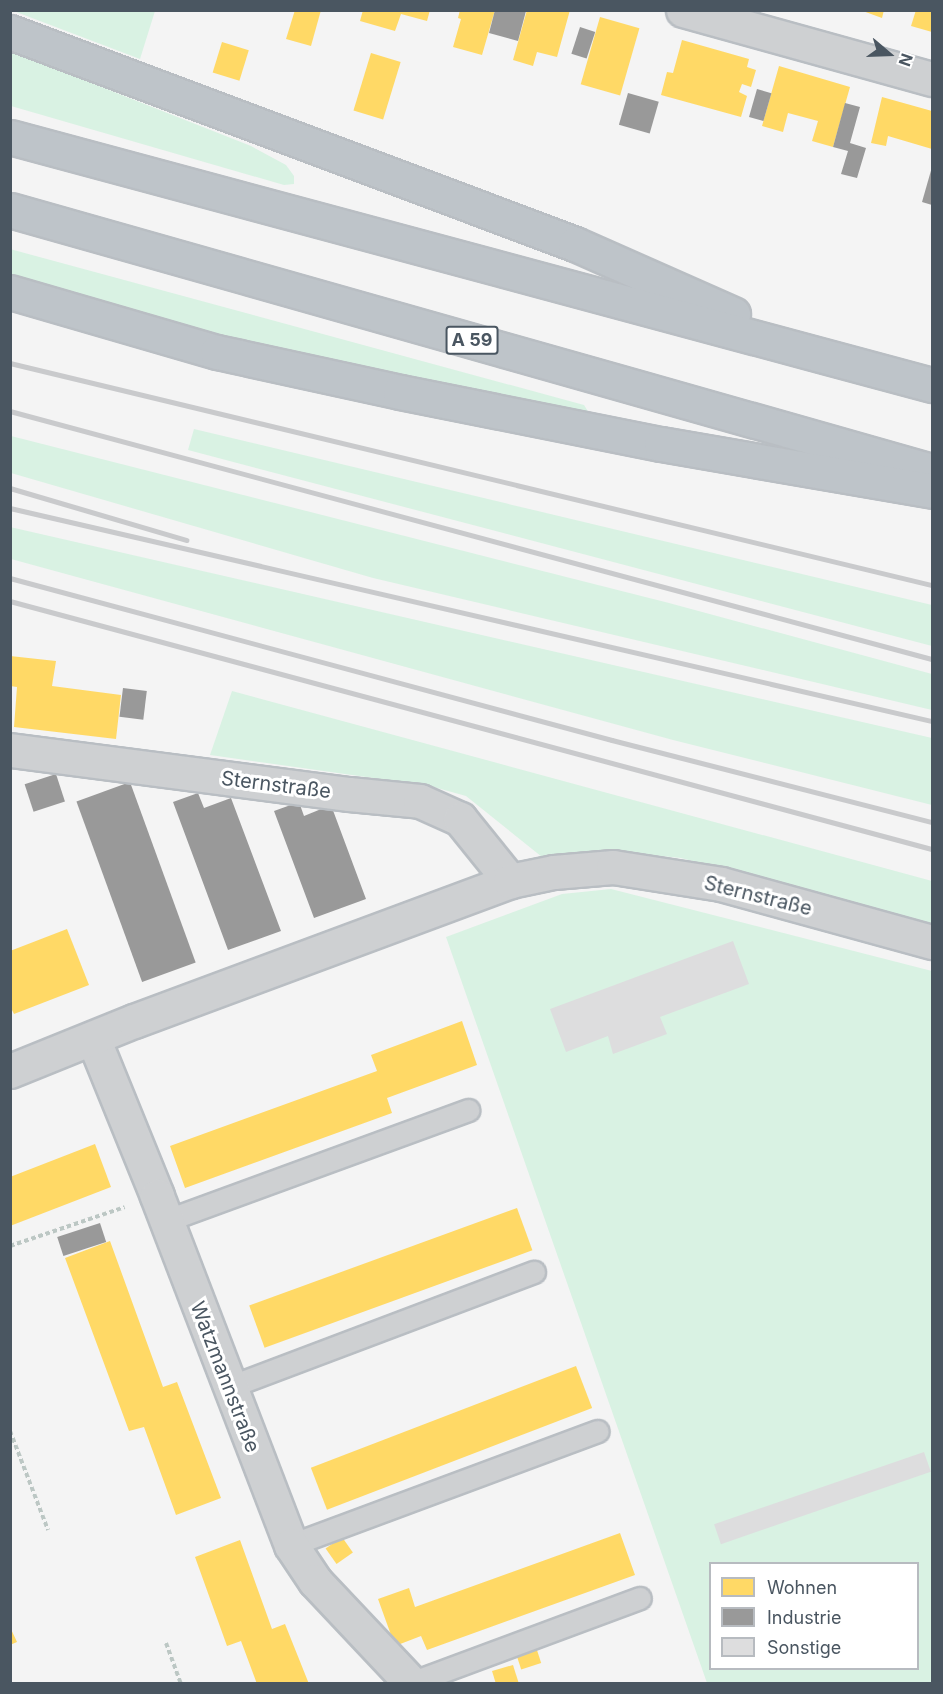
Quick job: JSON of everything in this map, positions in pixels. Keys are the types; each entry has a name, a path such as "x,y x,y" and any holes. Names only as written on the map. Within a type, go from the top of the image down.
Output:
{"highway":[{"path":"10,32 575,244 828,356"},
{"path":"10,136 933,385"},
{"name":"A 59","path":"10,210 933,471"},
{"path":"10,292 217,352 661,444 933,491"}],"street":[{"path":"682,10 933,79"},
{"name":"Sternstraße","path":"10,750 349,794 420,801 460,819 510,881"},
{"name":"Sternstraße","path":"10,1071 510,881 554,872 613,867 721,884 933,942"},
{"name":"Watzmannstraße","path":"93,1038 291,1545 315,1581 411,1683"}],"lane":[{"path":"161,1209 468,1110"},
{"path":"229,1387 534,1272"},
{"path":"291,1545 597,1431"},
{"path":"411,1683 640,1598"}],"path":[{"path":"10,1246 161,1209"},
{"path":"10,1431 48,1530"},
{"path":"166,1643 181,1683"}],"green space":[{"path":"11,10 155,10 155,11 140,59"},
{"path":"10,51 251,146 286,165 294,176 294,184 284,185 11,106"},
{"path":"10,249 584,405 589,413 582,415 231,339 11,278"},
{"path":"194,429 932,605 932,646 188,450"},
{"path":"11,436 669,603 932,674 932,710 373,578 11,473"},
{"path":"10,527 932,738 932,805 673,740 11,559"},
{"path":"232,691 932,881 932,925 681,858 620,852 542,857 466,796 430,786 210,755"},
{"path":"611,889 932,971 932,1683 707,1683 446,937 562,894"}],"building: Wohnen":[{"path":"295,10 321,10 311,46 286,39"},
{"path":"363,10 430,10 427,21 401,14 395,31 360,21"},
{"path":"460,10 495,10 482,55 453,47 461,19 458,18"},
{"path":"527,10 570,10 557,57 537,52 533,66 513,60"},
{"path":"860,10 884,10 882,18"},
{"path":"916,10 932,10 932,32 911,26"},
{"path":"600,17 639,28 620,96 581,84"},
{"path":"682,40 749,59 747,67 756,70 751,87 742,84 739,92 747,96 741,117 661,95 667,72 673,73"},
{"path":"222,42 249,50 239,81 213,73"},
{"path":"371,53 401,62 383,119 353,110"},
{"path":"779,66 850,87 833,147 812,141 818,121 788,113 783,132 762,126"},
{"path":"882,97 932,111 932,149 888,136 886,146 871,143"},
{"path":"10,656 56,661 52,686 121,695 116,739 14,727 17,687 10,686"},
{"path":"67,929 89,985 14,1014 10,1006 10,951"},
{"path":"462,1021 477,1065 387,1098 392,1113 185,1188 170,1146 377,1071 371,1055"},
{"path":"95,1144 111,1187 10,1226 10,1177"},
{"path":"517,1208 532,1250 265,1348 249,1305"},
{"path":"110,1241 163,1387 177,1382 221,1498 176,1515 144,1427 129,1431 65,1258"},
{"path":"576,1366 592,1408 327,1510 311,1468"},
{"path":"620,1533 635,1575 427,1650 421,1636 395,1646 378,1599 409,1588 415,1607"},
{"path":"342,1537 353,1553 337,1564 326,1548"},
{"path":"240,1540 272,1629 285,1624 309,1684 257,1684 241,1641 227,1646 195,1557"},
{"path":"10,1627 17,1642 10,1645"},
{"path":"535,1644 541,1663 521,1670 515,1650"},
{"path":"513,1665 519,1684 496,1684 492,1671"}],"building: Industrie":[{"path":"495,10 526,11 518,41 489,33"},
{"path":"580,27 595,32 587,59 571,54"},
{"path":"757,89 771,93 763,121 749,117"},
{"path":"628,93 659,102 650,134 619,125"},
{"path":"845,103 860,107 850,143 866,148 857,178 841,174 848,151 833,147"},
{"path":"932,167 932,205 922,202"},
{"path":"123,688 147,691 143,720 119,717"},
{"path":"56,774 65,802 34,812 25,784"},
{"path":"130,782 196,962 142,982 76,801"},
{"path":"198,793 204,808 231,798 281,931 228,950 173,802"},
{"path":"299,802 304,816 331,805 366,899 314,918 274,811"},
{"path":"100,1223 106,1242 63,1256 57,1237"}],"building: Sonstige":[{"path":"733,941 749,984 660,1017 667,1034 613,1054 608,1036 566,1052 550,1009"},
{"path":"924,1452 931,1472 721,1544 714,1524"}],"railway":[{"path":"10,363 932,585"},
{"path":"10,411 932,659"},
{"path":"10,488 187,540"},
{"path":"10,508 932,721"},
{"path":"10,578 612,740 932,822"},
{"path":"10,601 932,849"}]}
